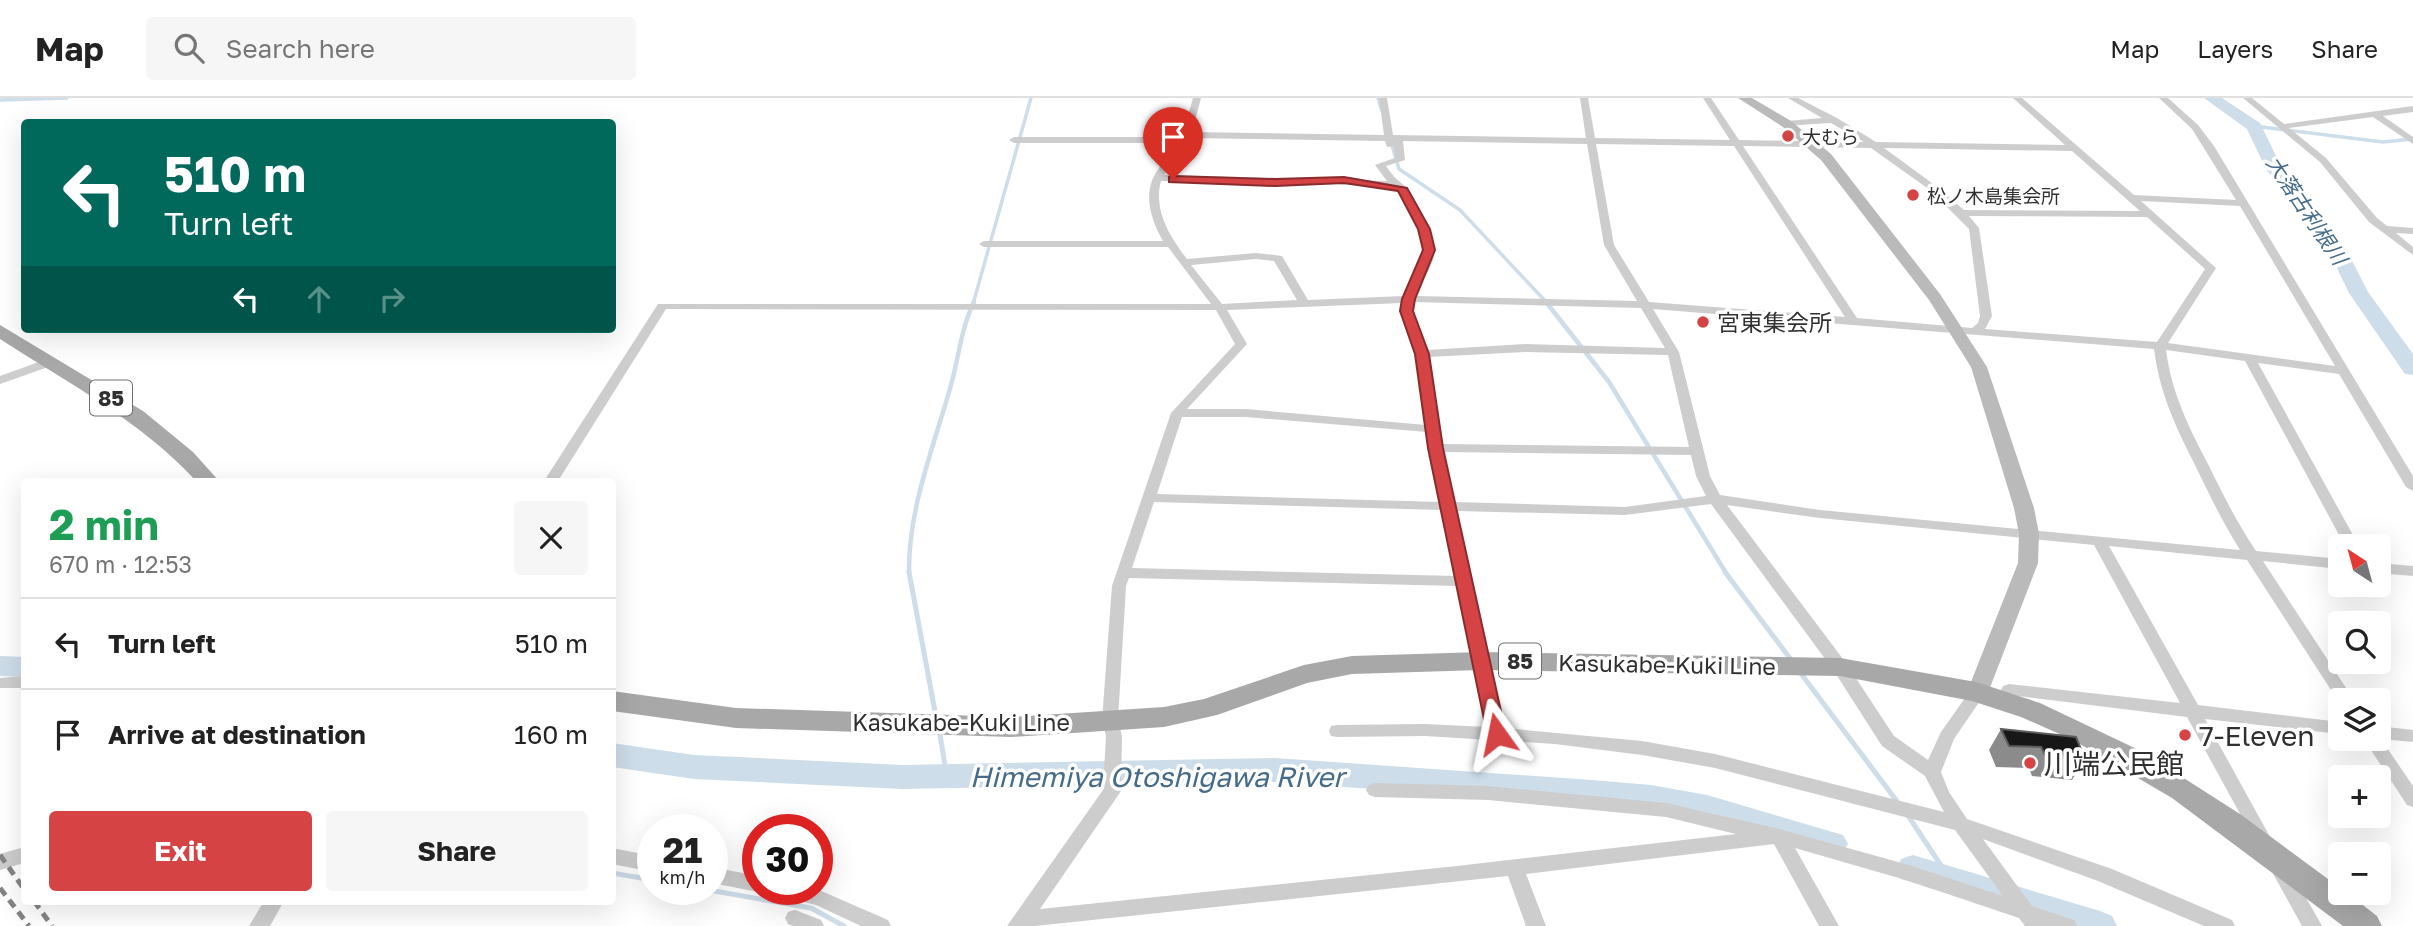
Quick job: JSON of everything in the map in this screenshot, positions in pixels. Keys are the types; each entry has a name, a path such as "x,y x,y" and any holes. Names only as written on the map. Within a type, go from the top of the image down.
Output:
{"main road":[{"name":"85","path":"0,331 47,363 143,418 183,451 206,478"},
{"name":"Kasukabe-Kuki Line","path":"616,702 736,719 1112,728 1207,708 1284,680 1352,665 1481,661 1840,667 1924,680 1978,692 2038,714 2118,752 2202,802 2366,926"}],"street":[{"path":"1020,922 1112,791 1112,728 1119,586 1177,413 1241,344 1220,307 1171,244 1158,211 1154,190 1169,157 1180,148 1187,135 1197,98"},
{"path":"1383,98 1400,160 1380,165 1395,185"},
{"path":"1584,98 1609,244 1674,352 1696,451 1703,476 1715,499 1840,667 1888,740 1932,772 1942,795 1961,824 2030,918"},
{"path":"1707,98 1854,322"},
{"path":"1744,98 1787,124 1813,144 1967,330 2024,508 2029,534 2028,563 1978,692 1947,737 1932,772"},
{"path":"1792,98 1835,120 1933,188 1975,228 1977,266 1986,316 1983,324 1967,330"},
{"path":"2017,98 2211,268 2160,346 2164,379 2174,410 2230,523 2338,688"},
{"path":"2163,98 2195,127 2413,488"},
{"path":"2247,98 2285,126 2323,160 2362,209 2413,252"},
{"path":"2285,126 2413,108"},
{"path":"2375,114 2413,141"},
{"path":"1787,124 1835,120"},
{"path":"1014,140 1144,140 1187,135 2074,148"},
{"path":"1159,178 1275,183 1344,180 1402,188 1424,229 1429,250 1408,299 1407,311 1422,354 1432,429 1497,734"},
{"path":"2130,198 2243,203"},
{"path":"1961,213 2148,214"},
{"path":"2384,229 2413,231"},
{"path":"984,244 1171,244"},
{"path":"1185,262 1256,256 1278,258 1303,301"},
{"path":"553,478 662,306 1220,307 1303,301 1408,299 1646,305 2160,346 2342,371"},
{"path":"1422,354 1524,348 1674,352"},
{"path":"2249,358 2345,534"},
{"path":"0,380 47,363"},
{"path":"1177,413 1246,413 1432,429"},
{"path":"1436,448 1696,451"},
{"path":"1148,498 1448,504 1625,511 1715,499 1820,514 2328,563"},
{"path":"2099,541 2312,926"},
{"path":"2391,570 2411,573"},
{"path":"1123,573 1464,581"},
{"path":"4,682 21,682"},
{"path":"2009,690 2328,727"},
{"path":"1337,731 1497,734 1642,748 1715,761 1961,824 2105,875 2225,926"},
{"path":"2391,733 2413,736"},
{"path":"2380,751 2413,800"},
{"path":"1375,790 1488,793 1625,804 1779,836 1909,873 2030,918 2067,926"},
{"path":"1020,922 1779,836"},
{"path":"1779,836 1829,926"},
{"path":"0,862 21,856"},
{"path":"616,857 637,861"},
{"path":"1514,867 1536,926"},
{"path":"833,904 881,926"},
{"path":"259,926 272,905"},
{"path":"795,918 814,926"}],"building":[{"path":"2001,729 2076,737 2085,759 2045,755 2041,747 2009,746"}],"waterway":[{"path":"0,100 67,98"},
{"path":"973,304 1031,98"},
{"path":"1378,98 1382,111"},
{"name":"大落古利根川","path":"2212,98 2254,126 2274,169 2338,251 2359,293 2413,369"},
{"path":"2254,126 2383,142 2413,139"},
{"path":"1391,142 1399,169 1460,210 1548,304"},
{"path":"909,572 917,501 951,385 963,332 974,302"},
{"path":"1546,302 1609,382 1726,573"},
{"path":"909,572 936,717"},
{"path":"1725,572 1792,661"},
{"name":"Himemiya Otoshigawa River","path":"0,666 21,667"},
{"path":"1799,671 1899,804"},
{"path":"939,729 947,777"},
{"name":"Himemiya Otoshigawa River","path":"616,756 694,767 902,777 1275,770 1592,792 1651,797 1707,808 1832,844"},
{"path":"1907,814 1942,867 1944,876"},
{"path":"1913,869 2100,926"},
{"path":"616,874 637,877"},
{"path":"728,893 811,908 844,926"}],"railway":[{"path":"0,855 21,885"},
{"path":"0,888 29,926"},
{"path":"37,905 52,926"}],"place":[{"name":"大むら","path":"1788,136"},
{"name":"松ノ木島集会所","path":"1913,195"},
{"name":"宮東集会所","path":"1703,322"},
{"name":"7-Eleven","path":"2185,735"},
{"name":"川端公民館","path":"2030,763"}],"route":[{"path":"1173,179 1275,183 1344,180 1402,188 1424,229 1429,250 1428,259 1408,299 1407,311 1422,354 1432,429 1497,734"}]}
